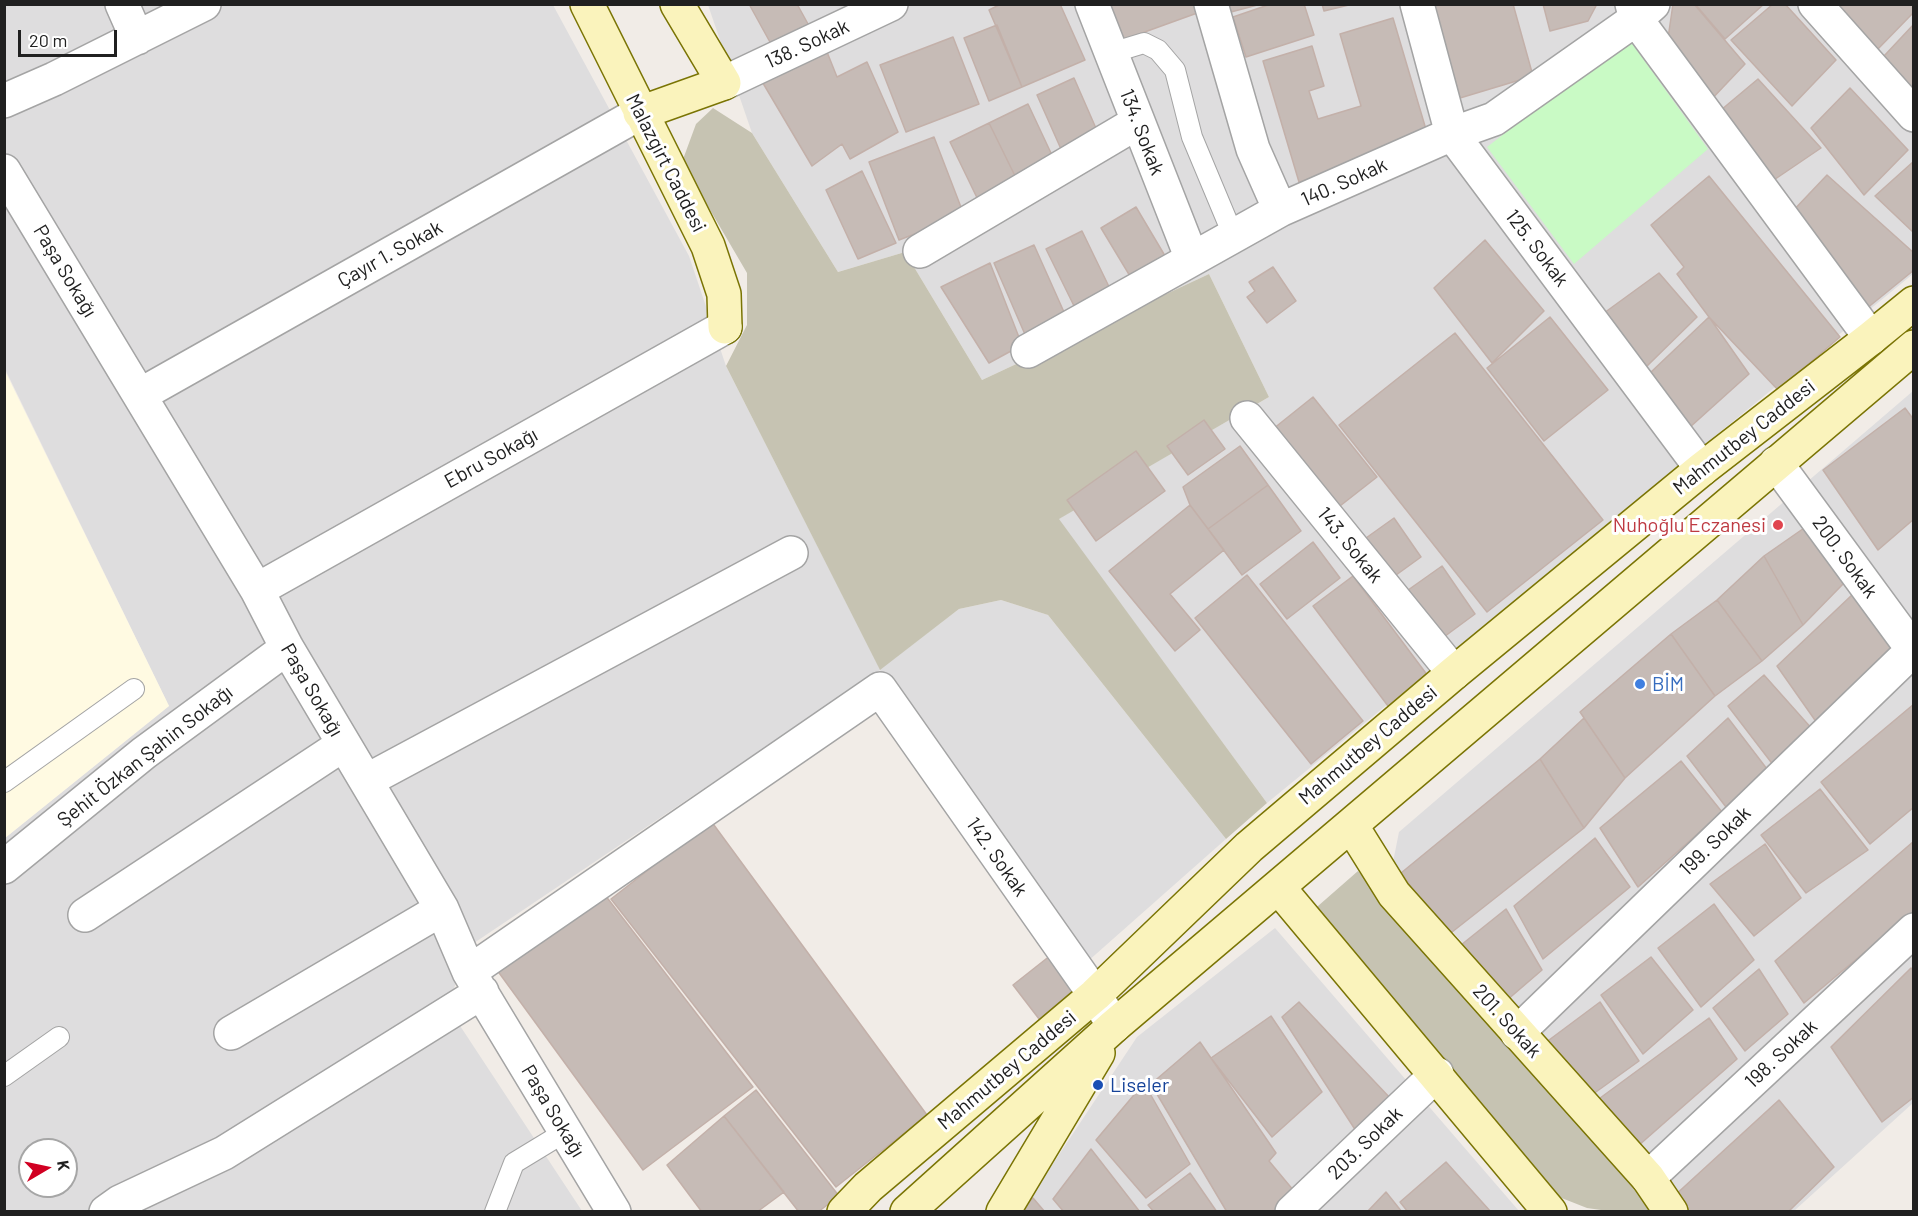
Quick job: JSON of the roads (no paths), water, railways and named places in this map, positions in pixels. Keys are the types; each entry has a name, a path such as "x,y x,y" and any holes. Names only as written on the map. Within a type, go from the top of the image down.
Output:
{"main road":[{"name":"Malazgirt Caddesi","path":"587,4 708,246 724,294 725,327"},
{"path":"640,113 724,82 677,4"},
{"name":"Mahmutbey Caddesi","path":"843,1212 877,1179 1095,995 1249,847 1454,673 1702,470 1914,303"},
{"name":"Mahmutbey Caddesi","path":"907,1212 1114,1026 1914,347"},
{"path":"1702,470 1728,503"},
{"path":"1454,673 1487,709"},
{"name":"201. Sokak","path":"1352,825 1394,894 1648,1178 1671,1212"},
{"path":"1278,887 1437,1074 1550,1212"},
{"path":"1003,1212 1114,1026"}],"street":[{"path":"122,4 137,38"},
{"path":"4,101 204,4"},
{"name":"138. Sokak","path":"724,82 891,4"},
{"name":"134. Sokak","path":"1092,4 1192,260"},
{"path":"1211,4 1253,149 1280,210"},
{"name":"125. Sokak","path":"1417,4 1452,134 1702,470"},
{"path":"1815,4 1914,114"},
{"path":"1640,9 1872,338"},
{"name":"140. Sokak","path":"1028,351 1280,210 1452,134 1494,119 1640,9"},
{"name":"Çayır 1. Sokak","path":"140,396 640,113"},
{"path":"920,251 1138,123"},
{"name":"Paşa Sokağı","path":"4,171 257,590 287,648 442,909 476,982 614,1212"},
{"name":"Ebru Sokağı","path":"257,590 725,327"},
{"name":"143. Sokak","path":"1247,418 1454,673"},
{"name":"200. Sokak","path":"1776,463 1913,650"},
{"path":"366,781 791,553"},
{"name":"Şehit Özkan Şahin Sokağı","path":"4,867 144,753 287,648"},
{"name":"199. Sokak","path":"1517,1033 1913,650"},
{"name":"142. Sokak","path":"476,982 880,689 1095,995 1114,1026"},
{"path":"85,915 344,744"},
{"path":"231,1033 442,909"},
{"name":"198. Sokak","path":"1648,1178 1914,930"},
{"path":"117,1208 224,1153 476,982"},
{"name":"203. Sokak","path":"1292,1212 1437,1074"}],"lane":[{"path":"1111,53 1144,43 1158,50 1175,70 1192,137 1233,235"},
{"path":"4,782 134,689"},
{"path":"4,1076 59,1037"},
{"path":"495,1212 514,1163 565,1132"}],"place":[{"name":"Nuhoğlu Eczanesi","path":"1778,525"},
{"name":"BİM","path":"1640,684"},
{"name":"Liseler","path":"1098,1085"}]}
